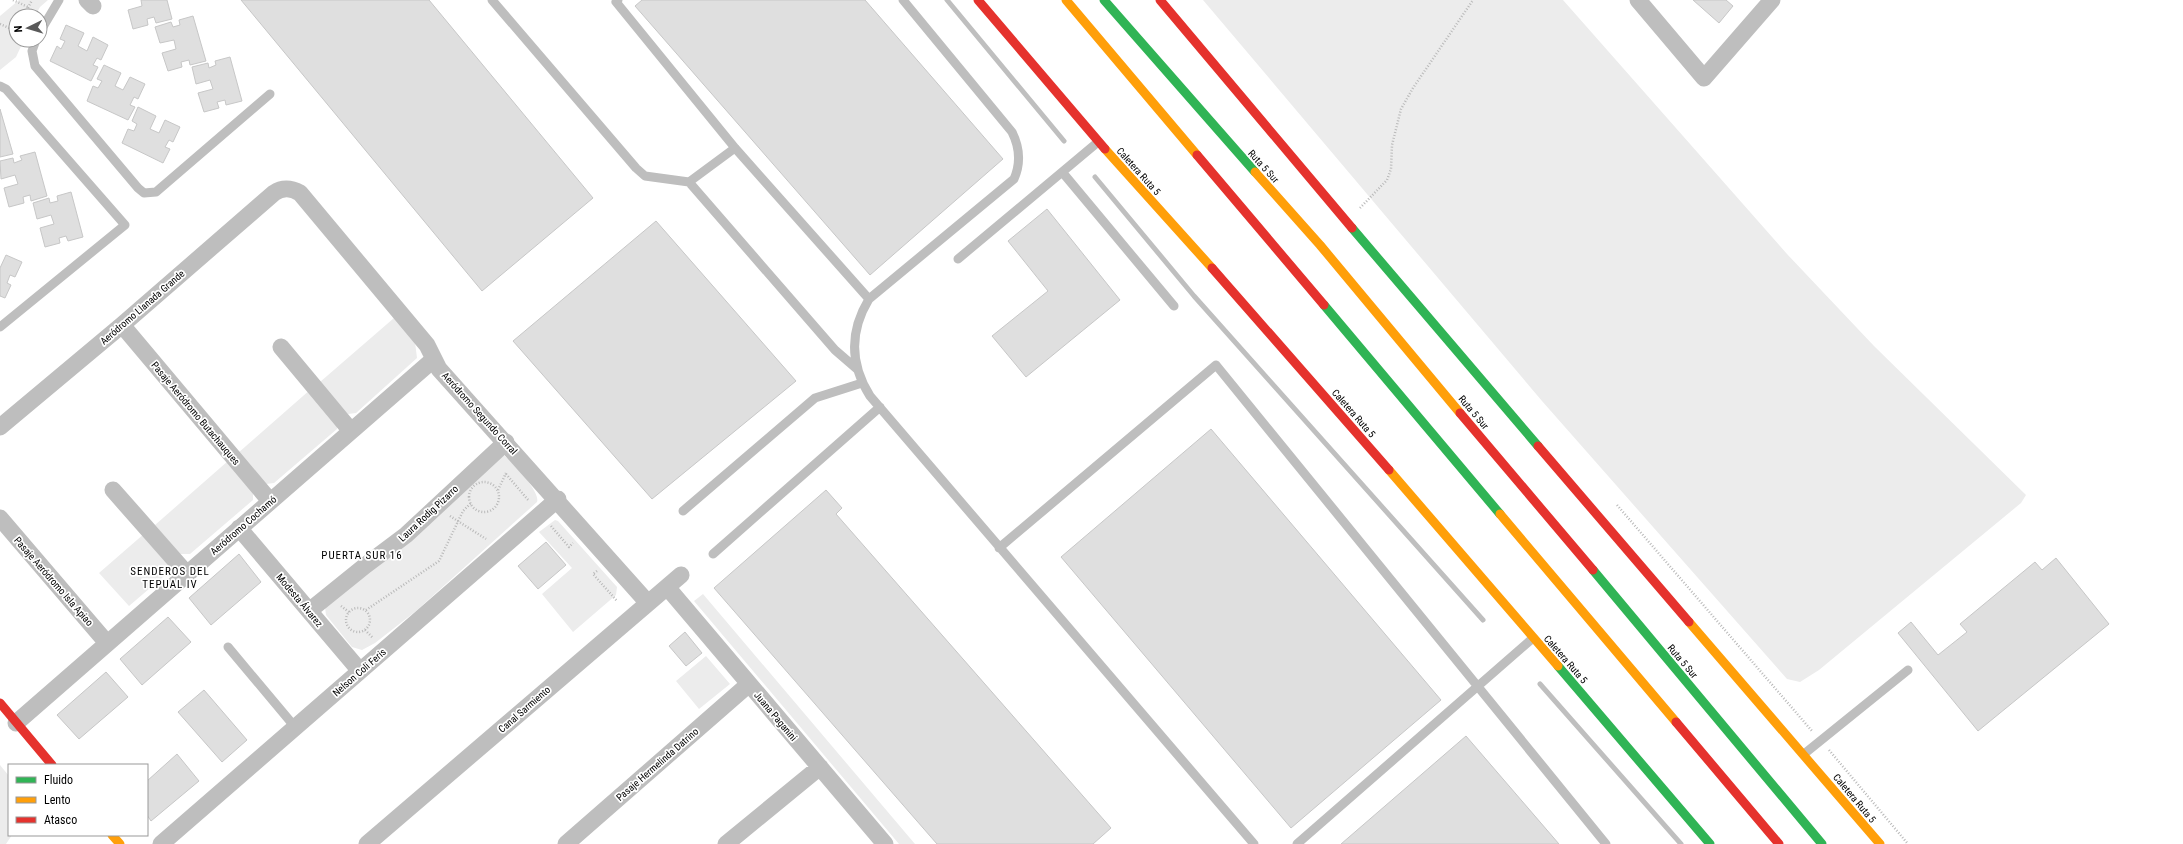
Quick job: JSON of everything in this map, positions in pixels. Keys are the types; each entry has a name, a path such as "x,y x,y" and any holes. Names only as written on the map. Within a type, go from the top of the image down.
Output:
{"main road":[{"name":"Caletera Ruta 5","path":"978,0 1098,142 1206,260 1534,638 1710,844"},
{"path":"1066,0 1779,844"},
{"name":"Ruta 5 Sur","path":"1104,0 1320,245 1822,844"},
{"name":"Caletera Ruta 5","path":"1160,0 1422,311 1880,844"},
{"path":"0,703 51,764"},
{"path":"113,836 120,844"}],"street":[{"path":"1638,0 1704,78 1772,0"},
{"name":"Aeródromo Llanada Grande","path":"0,427 122,326 274,193 284,188"},
{"name":"Aeródromo Segundo Corral","path":"284,188 300,193 427,345 439,368 648,603"},
{"name":"Pasaje Aeródromo Butachauques","path":"122,326 270,502"},
{"path":"281,348 351,431"},
{"name":"Aeródromo Cochamó","path":"16,723 434,359"},
{"name":"Laura Rodig Pizarro","path":"309,611 406,535 506,442"},
{"path":"113,490 187,574"},
{"name":"Nelson Coli Feris","path":"161,844 558,500"},
{"name":"Pasaje Aeródromo Isla Apiao","path":"0,518 107,644"},
{"name":"Modesta Álvarez","path":"239,528 360,671"},
{"name":"Canal Sarmiento","path":"367,844 681,575"},
{"name":"Juana Paganini","path":"667,587 885,844"},
{"name":"Pasaje Hermelinda Datrino","path":"566,844 749,684"},
{"path":"726,844 820,767"}],"lane":[{"path":"48,19 59,0"},
{"path":"492,0 636,168 645,176 690,182 834,350 857,369"},
{"path":"903,0 1012,132 1018,148 1019,164 1014,179 869,299 861,312 854,340 857,369 862,383 880,407 999,548 1254,844"},
{"path":"616,1 735,148 869,299"},
{"path":"33,48 32,51 35,66 138,188 144,193 156,192 270,94"},
{"path":"0,86 6,89 125,224 0,327"},
{"path":"958,259 1063,173 1098,142"},
{"path":"690,182 735,148"},
{"path":"1063,173 1174,306"},
{"path":"999,548 1216,365 1606,844"},
{"path":"683,511 815,398 862,383"},
{"path":"713,554 880,407"},
{"path":"1297,844 1534,638"},
{"path":"228,647 295,728"},
{"path":"1804,754 1908,670"}],"path":[{"path":"13,0 28,7 32,0"},
{"path":"1357,211 1387,180 1392,169 1392,145 1401,109 1413,88 1473,0"},
{"path":"1357,201 1366,212"},
{"path":"506,474 569,547 574,542 579,548"},
{"path":"489,482 498,491 499,499 492,509 480,511 471,503 470,492 478,483 489,482"},
{"path":"1612,499 1908,844"},
{"path":"366,610 439,560 463,511 471,503"},
{"path":"437,506 458,522 501,549"},
{"path":"593,564 598,570 593,574 617,601"},
{"path":"359,607 366,610 370,619 368,627 359,632 350,629 346,621 349,612 359,607"}],"shaded area":[{"path":"19,0 48,0 39,8 10,8"},
{"path":"1203,0 1563,0 1787,254 1874,346 2026,495 2021,503 1819,670 1800,682 1787,679 1542,401"},
{"path":"8,9 8,48 20,48 16,57 0,70 0,16"},
{"path":"394,318 415,342 417,358 356,413 348,414 320,382"},
{"path":"311,389 337,425 337,429 274,483 266,484 238,453"},
{"path":"502,454 518,469 530,484 537,497 537,502 416,611 375,643 362,650 352,647 326,615 325,607"},
{"path":"228,461 253,492 253,500 190,554 180,554 155,525"},
{"path":"555,520 558,521 617,587 616,595 573,632 542,594 572,568 539,532"},
{"path":"145,533 170,565 170,571 129,606 99,573"},
{"path":"703,594 915,844 899,844 694,601"},
{"path":"706,656 730,684 699,709 676,681"},
{"path":"0,765 8,775 8,836 11,836 6,844 0,844"}],"building":[{"path":"141,0 167,0 172,19 156,23 154,17 147,19 148,25 133,29 128,10 142,6"},
{"path":"241,0 429,0 593,198 482,291"},
{"path":"642,0 865,0 1003,159 870,275 635,6"},
{"path":"1693,0 1726,0 1733,6 1719,23"},
{"path":"193,16 206,61 190,65 189,60 181,62 182,67 168,71 162,53 176,49 174,40 160,43 155,27 171,22 173,27 180,25 179,20"},
{"path":"66,25 84,33 78,46 87,51 93,37 108,45 101,60 97,58 93,65 98,67 91,81 50,61 57,46 61,49 65,41 60,39"},
{"path":"230,57 242,101 226,105 225,100 217,102 219,108 204,112 198,93 213,89 210,80 196,84 192,67 208,63 209,68 216,65 215,61"},
{"path":"104,65 121,73 115,86 123,90 130,77 145,84 138,99 134,97 130,105 135,107 128,120 87,101 93,86 98,88 102,81 97,79"},
{"path":"138,107 156,116 150,129 159,133 165,120 180,127 173,142 169,140 165,147 170,149 163,163 122,143 128,129 134,131 137,124 132,121"},
{"path":"0,109 13,154 0,157"},
{"path":"35,152 47,196 31,201 30,195 23,197 24,203 9,207 4,188 18,184 15,175 1,179 0,161 13,158 14,163 22,160 20,156"},
{"path":"71,192 83,237 68,241 66,236 59,238 60,243 45,247 40,228 54,224 51,215 37,219 33,203 49,198 50,203 58,201 57,196"},
{"path":"1047,209 1120,300 1026,377 992,336 1048,291 1008,241"},
{"path":"656,221 796,381 652,499 513,341"},
{"path":"6,255 22,262 15,277 10,275 7,283 11,285 5,298 0,296 0,268"},
{"path":"1211,429 1441,700 1291,828 1061,557"},
{"path":"826,490 842,508 836,514 1111,828 1093,844 937,844 714,588"},
{"path":"546,542 566,565 538,589 518,566"},
{"path":"239,554 261,582 211,625 189,598"},
{"path":"2056,558 2109,624 1978,731 1898,633 1911,622 1938,655 1967,632 1960,624 2035,562 2042,570"},
{"path":"168,617 191,642 142,685 120,659"},
{"path":"685,632 702,653 686,666 669,646"},
{"path":"106,672 128,697 79,739 57,715"},
{"path":"204,690 247,740 222,762 178,712"},
{"path":"1466,736 1559,844 1341,844"},
{"path":"177,754 199,781 151,821 148,816 148,780"}],"waterway":[{"path":"947,0 1064,141"},
{"path":"1095,177 1194,296 1483,620"},
{"path":"1540,684 1681,844"}],"traffic: fast":[{"path":"1104,0 1255,172"},
{"path":"1352,228 1538,446"},
{"path":"1324,305 1500,514"},
{"path":"1593,570 1822,844"},
{"path":"1558,666 1710,844"}],"traffic: slow":[{"path":"1066,0 1197,155"},
{"path":"1105,149 1212,268"},
{"path":"1255,172 1320,245 1460,413"},
{"path":"1389,470 1558,666"},
{"path":"1500,514 1676,722"},
{"path":"1689,622 1880,844"},
{"path":"113,836 120,844"}],"traffic: jam":[{"path":"978,0 1105,149"},
{"path":"1160,0 1352,228"},
{"path":"1197,155 1324,305"},
{"path":"1212,268 1389,470"},
{"path":"1460,413 1593,570"},
{"path":"1538,446 1689,622"},
{"path":"0,703 51,764"},
{"path":"1676,722 1779,844"}],"district":[{"name":"PUERTA SUR 16","path":"362,555"},
{"name":"SENDEROS DEL TEPUAL IV","path":"170,577"}]}
